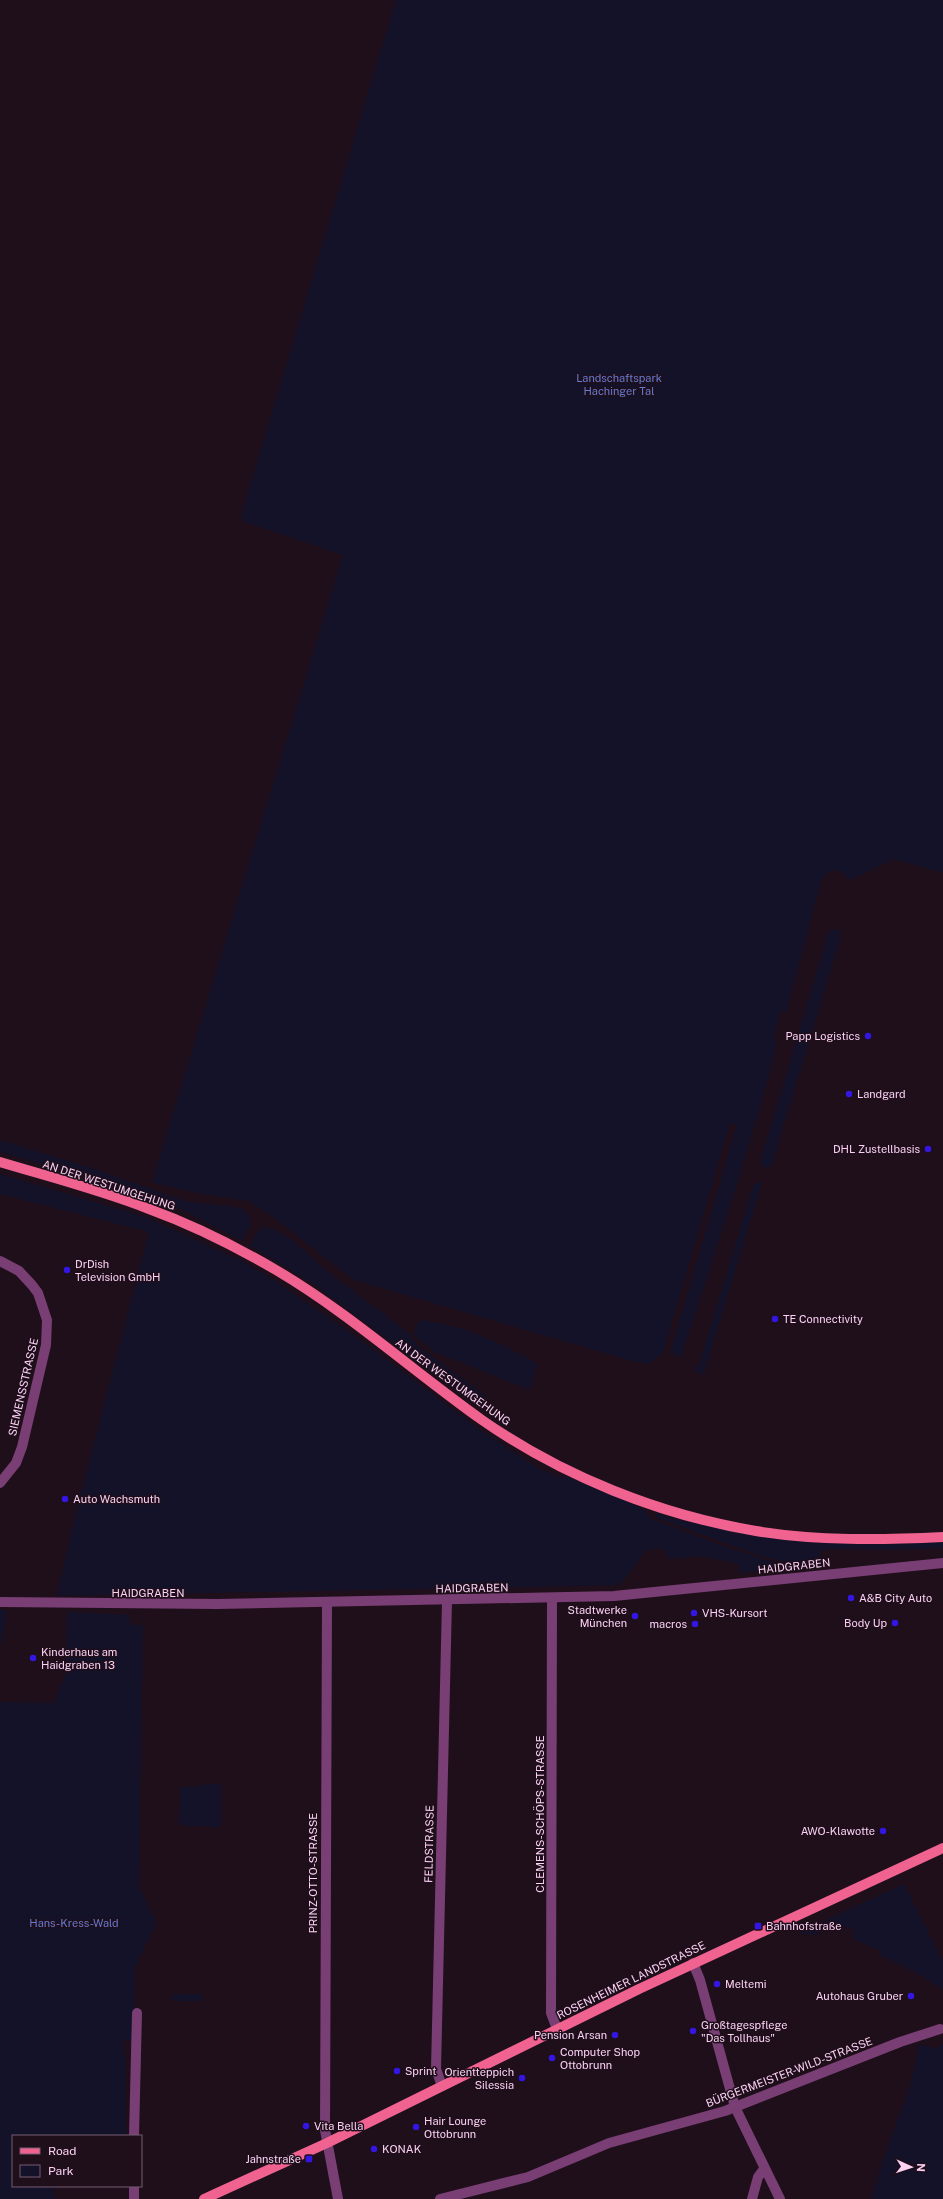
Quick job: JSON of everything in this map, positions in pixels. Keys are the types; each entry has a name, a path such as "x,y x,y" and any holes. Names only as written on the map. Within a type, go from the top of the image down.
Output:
{"main road":[{"name":"AN DER WESTUMGEHUNG","path":"0,1162 148,1208 238,1249 278,1272 330,1306 485,1422 545,1457 618,1492 684,1514 756,1531 827,1538 943,1537"},
{"name":"ROSENHEIMER LANDSTRASSE","path":"204,2199 327,2143 557,2029 693,1964 943,1848"}],"street":[{"name":"SIEMENSSTRASSE","path":"0,1261 19,1271 38,1294 45,1309 48,1332 22,1447 16,1463 0,1483"},
{"name":"HAIDGRABEN","path":"0,1602 132,1605 327,1603 552,1598 672,1591 943,1563"},
{"name":"CLEMENS-SCHÖPS-STRASSE","path":"552,1598 551,2013 557,2029"},
{"name":"FELDSTRASSE","path":"442,2086 436,2069 446,1601"},
{"name":"PRINZ-OTTO-STRASSE","path":"327,1603 325,2050 325,2130 327,2143"},
{"path":"693,1964 700,1980 735,2107 780,2199"},
{"path":"134,2135 137,2012"},
{"name":"BÜRGERMEISTER-WILD-STRASSE","path":"440,2199 528,2177 609,2143 735,2107 900,2042 940,2029"},
{"path":"327,2143 338,2199"},
{"path":"752,2199 758,2177 764,2169"},
{"path":"134,2187 134,2199"}],"green space":[{"name":"Landschaftspark Hachinger Tal","path":"396,0 943,0 943,873 894,859 850,880 840,871 831,871 822,878 786,1013 782,1009 773,1038 777,1041 772,1065 744,1162 681,1357 670,1353 737,1125 730,1123 663,1352 650,1363 643,1364 354,1280 276,1219 249,1201 192,1192 152,1182 343,555 245,522 241,516"},
{"path":"836,929 840,932 841,936 772,1165 768,1168 762,1166 760,1162 828,934 830,930"},
{"path":"0,1140 94,1169 185,1201 241,1208 249,1215 251,1224 242,1241 183,1210 93,1179 0,1152"},
{"path":"0,1174 146,1217 242,1261 266,1275 351,1333 479,1429 538,1468 561,1478 563,1475 639,1507 647,1512 649,1518 719,1545 780,1564 780,1569 738,1573 739,1564 702,1556 669,1559 664,1549 647,1549 620,1585 57,1596 72,1528 149,1232 0,1194"},
{"path":"759,1182 762,1183 704,1374 693,1371 700,1362 753,1185"},
{"path":"265,1227 273,1229 291,1239 327,1271 408,1333 419,1347 486,1396 477,1406 309,1281 250,1246 258,1231"},
{"path":"421,1320 452,1326 481,1336 510,1349 537,1364 530,1390 435,1352 414,1335 415,1326"},
{"path":"656,1513 683,1521 756,1536 943,1541 943,1548 895,1550 823,1549 812,1566 803,1567 794,1563 776,1560 715,1540 655,1517"},
{"path":"0,1610 7,1611 2,1642 0,1643"},
{"name":"Hans-Kress-Wald","path":"67,1612 128,1615 131,1625 143,1625 139,1887 156,1922 135,1968 134,2040 123,2041 123,2050 126,2058 126,2135 12,2135 12,2187 59,2187 52,2191 55,2199 0,2199 0,1702 54,1703 66,1673"},
{"path":"202,1784 221,1784 221,1827 179,1825 180,1787 202,1787"},
{"path":"904,1884 943,1962 943,1989 904,1966 879,1955 879,1950 853,1939 853,1928 819,1924 818,1935 803,1934 800,1931 825,1920 826,1922 829,1921 828,1919"},
{"path":"172,1994 202,1994 202,2001 172,2001"},
{"path":"919,2044 935,2048 943,2045 943,2199 871,2199 882,2163 911,2083"}],"place":[{"name":"Papp Logistics","path":"868,1036"},
{"name":"Landgard","path":"849,1094"},
{"name":"DHL Zustellbasis","path":"928,1149"},
{"name":"DrDish Television GmbH","path":"67,1270"},
{"name":"TE Connectivity","path":"775,1319"},
{"name":"Auto Wachsmuth","path":"65,1499"},
{"name":"A&B City Auto","path":"851,1598"},
{"name":"VHS-Kursort","path":"694,1613"},
{"name":"Stadtwerke München","path":"635,1616"},
{"name":"Body Up","path":"895,1623"},
{"name":"macros","path":"695,1624"},
{"name":"Kinderhaus am Haidgraben 13","path":"33,1658"},
{"name":"AWO-Klawotte","path":"883,1831"},
{"name":"Bahnhofstraße","path":"758,1926"},
{"name":"Meltemi","path":"717,1984"},
{"name":"Autohaus Gruber","path":"911,1996"},
{"name":"Großtagespflege \"Das Tollhaus\"","path":"693,2031"},
{"name":"Pension Arsan","path":"615,2035"},
{"name":"Computer Shop Ottobrunn","path":"552,2058"},
{"name":"Sprint","path":"397,2071"},
{"name":"Orientteppich Silessia","path":"522,2078"},
{"name":"Vita Bella","path":"306,2126"},
{"name":"Hair Lounge Ottobrunn","path":"416,2127"},
{"name":"KONAK","path":"374,2149"},
{"name":"Jahnstraße","path":"309,2159"}]}
